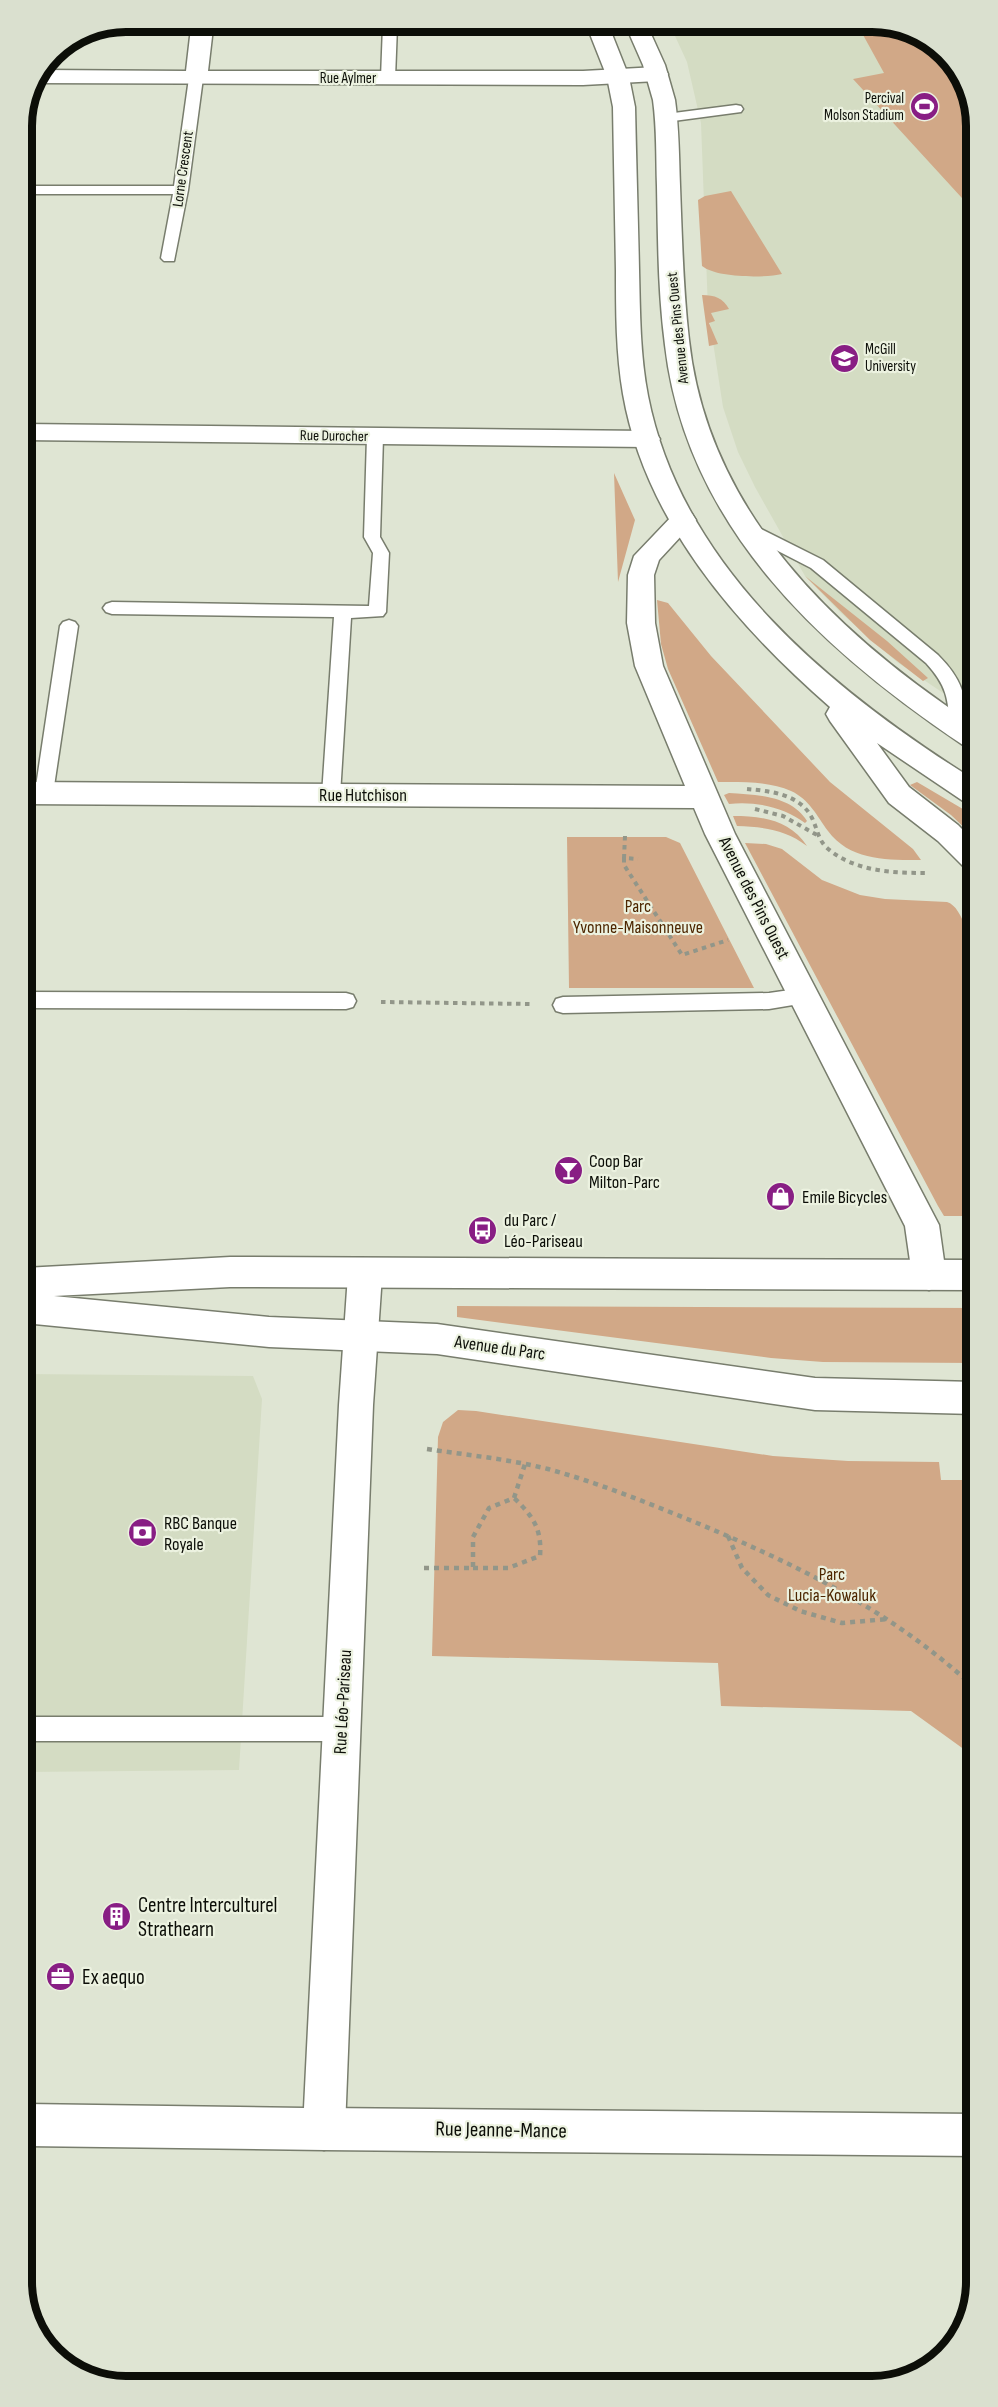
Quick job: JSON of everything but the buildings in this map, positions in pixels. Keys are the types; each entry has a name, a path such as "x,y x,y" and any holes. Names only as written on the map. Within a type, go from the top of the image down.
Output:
{"main road":[{"path":"196,78 202,32"},
{"path":"600,32 618,77 624,117 628,342 636,400 658,468 683,520 706,559 740,602 812,676 879,731 966,788"},
{"name":"Avenue des Pins Ouest","path":"639,32 662,92 666,118 673,302 681,372 689,409 705,456 722,492 743,526 784,581 827,625 868,662 966,733"},
{"name":"Rue Aylmer","path":"45,77 618,77 657,74"},
{"name":"Rue Durocher","path":"32,432 647,439"},
{"name":"Avenue des Pins Ouest","path":"683,520 652,550 643,566 640,582 641,623 649,666 704,797 922,1225 929,1275"},
{"path":"812,676 899,795 966,851"},
{"name":"Rue Hutchison","path":"33,793 704,797"},
{"path":"32,1283 230,1272 365,1275 474,1272 966,1275"},
{"name":"Rue Léo-Pariseau","path":"324,2129 341,1729 365,1275"},
{"name":"Avenue du Parc","path":"32,1309 268,1332 437,1339 787,1391 966,1398"},
{"name":"Rue Jeanne-Mance","path":"32,2126 966,2135"}],"lane":[{"path":"388,78 390,32"},
{"name":"Lorne Crescent","path":"169,258 196,78"},
{"path":"666,118 736,109"},
{"path":"32,190 181,190"},
{"path":"112,608 377,612 381,553 372,537 375,437"},
{"path":"743,526 817,564 932,659 949,676 956,689 966,733"},
{"path":"331,795 343,611"},
{"path":"33,793 69,626"},
{"path":"563,1005 769,1001 804,996"},
{"path":"32,1000 346,1001"},
{"path":"32,1729 341,1729"}],"path":[{"path":"738,788 769,791 790,798 811,817 817,836"},
{"path":"746,809 774,813 817,836 837,855 860,866 891,871 932,873"},
{"path":"625,829 624,865 682,955 737,937"},
{"path":"624,858 638,859"},
{"path":"346,1001 563,1005"},
{"path":"427,1449 525,1464 630,1496 728,1536 799,1568 889,1619 966,1681"},
{"path":"514,1498 525,1464"},
{"path":"424,1568 497,1570 519,1566 540,1556 542,1536 532,1514 514,1498"},
{"path":"473,1568 473,1537 489,1508 514,1498"},
{"path":"728,1536 742,1568 768,1595 800,1611 842,1623 889,1619"}],"shaded area":[{"name":"McGill University","path":"673,32 891,33 920,44 930,51 951,73 962,95 966,113 966,708 897,662 841,613 805,576 738,452 723,407 708,310 701,123 687,62"},
{"path":"32,1374 253,1376 262,1399 239,1770 32,1772"}],"green space":[{"name":"Percival Molson Stadium","path":"862,33 891,33 909,39 930,51 951,73 962,95 966,113 966,202 853,79 884,73"},
{"path":"731,191 782,274 729,275 702,266 698,200 705,196"},
{"path":"702,295 718,298 729,309 711,313 715,321 709,323 718,344 709,346"},
{"path":"614,473 635,520 618,582"},
{"path":"805,576 887,641 928,678 923,681 870,640"},
{"path":"657,600 668,603 711,656 830,782 913,849 921,860 870,857 847,848 828,831 808,803 791,791 764,784 718,782 668,669 661,644"},
{"path":"917,782 966,811 966,829 951,815 910,785"},
{"path":"729,793 761,796 782,801 800,812 807,821 805,823 797,817 769,806 749,803 729,804 724,795"},
{"path":"733,816 754,817 784,825 800,837 807,846 782,832 737,826"},
{"name":"Parc Yvonne-Maisonneuve","path":"567,837 666,837 680,843 754,988 569,988"},
{"path":"745,843 766,844 782,849 822,880 860,895 885,899 947,902 958,911 966,928 966,1216 944,1216"},
{"path":"457,1306 966,1308 966,1363 823,1362 771,1358 457,1317"},
{"name":"Parc Lucia-Kowaluk","path":"458,1410 476,1411 773,1456 848,1461 939,1462 941,1480 966,1480 966,1751 911,1711 721,1706 718,1663 432,1656 438,1437 443,1422"}],"place":[{"name":"Percival Molson Stadium","path":"925,107"},
{"name":"McGill University","path":"844,358"},
{"name":"Coop Bar Milton-Parc","path":"568,1171"},
{"name":"Emile Bicycles","path":"781,1197"},
{"name":"du Parc / Léo-Pariseau","path":"483,1230"},
{"name":"RBC Banque Royale","path":"143,1533"},
{"name":"Centre Interculturel Strathearn","path":"117,1917"},
{"name":"Ex aequo","path":"61,1977"}]}
